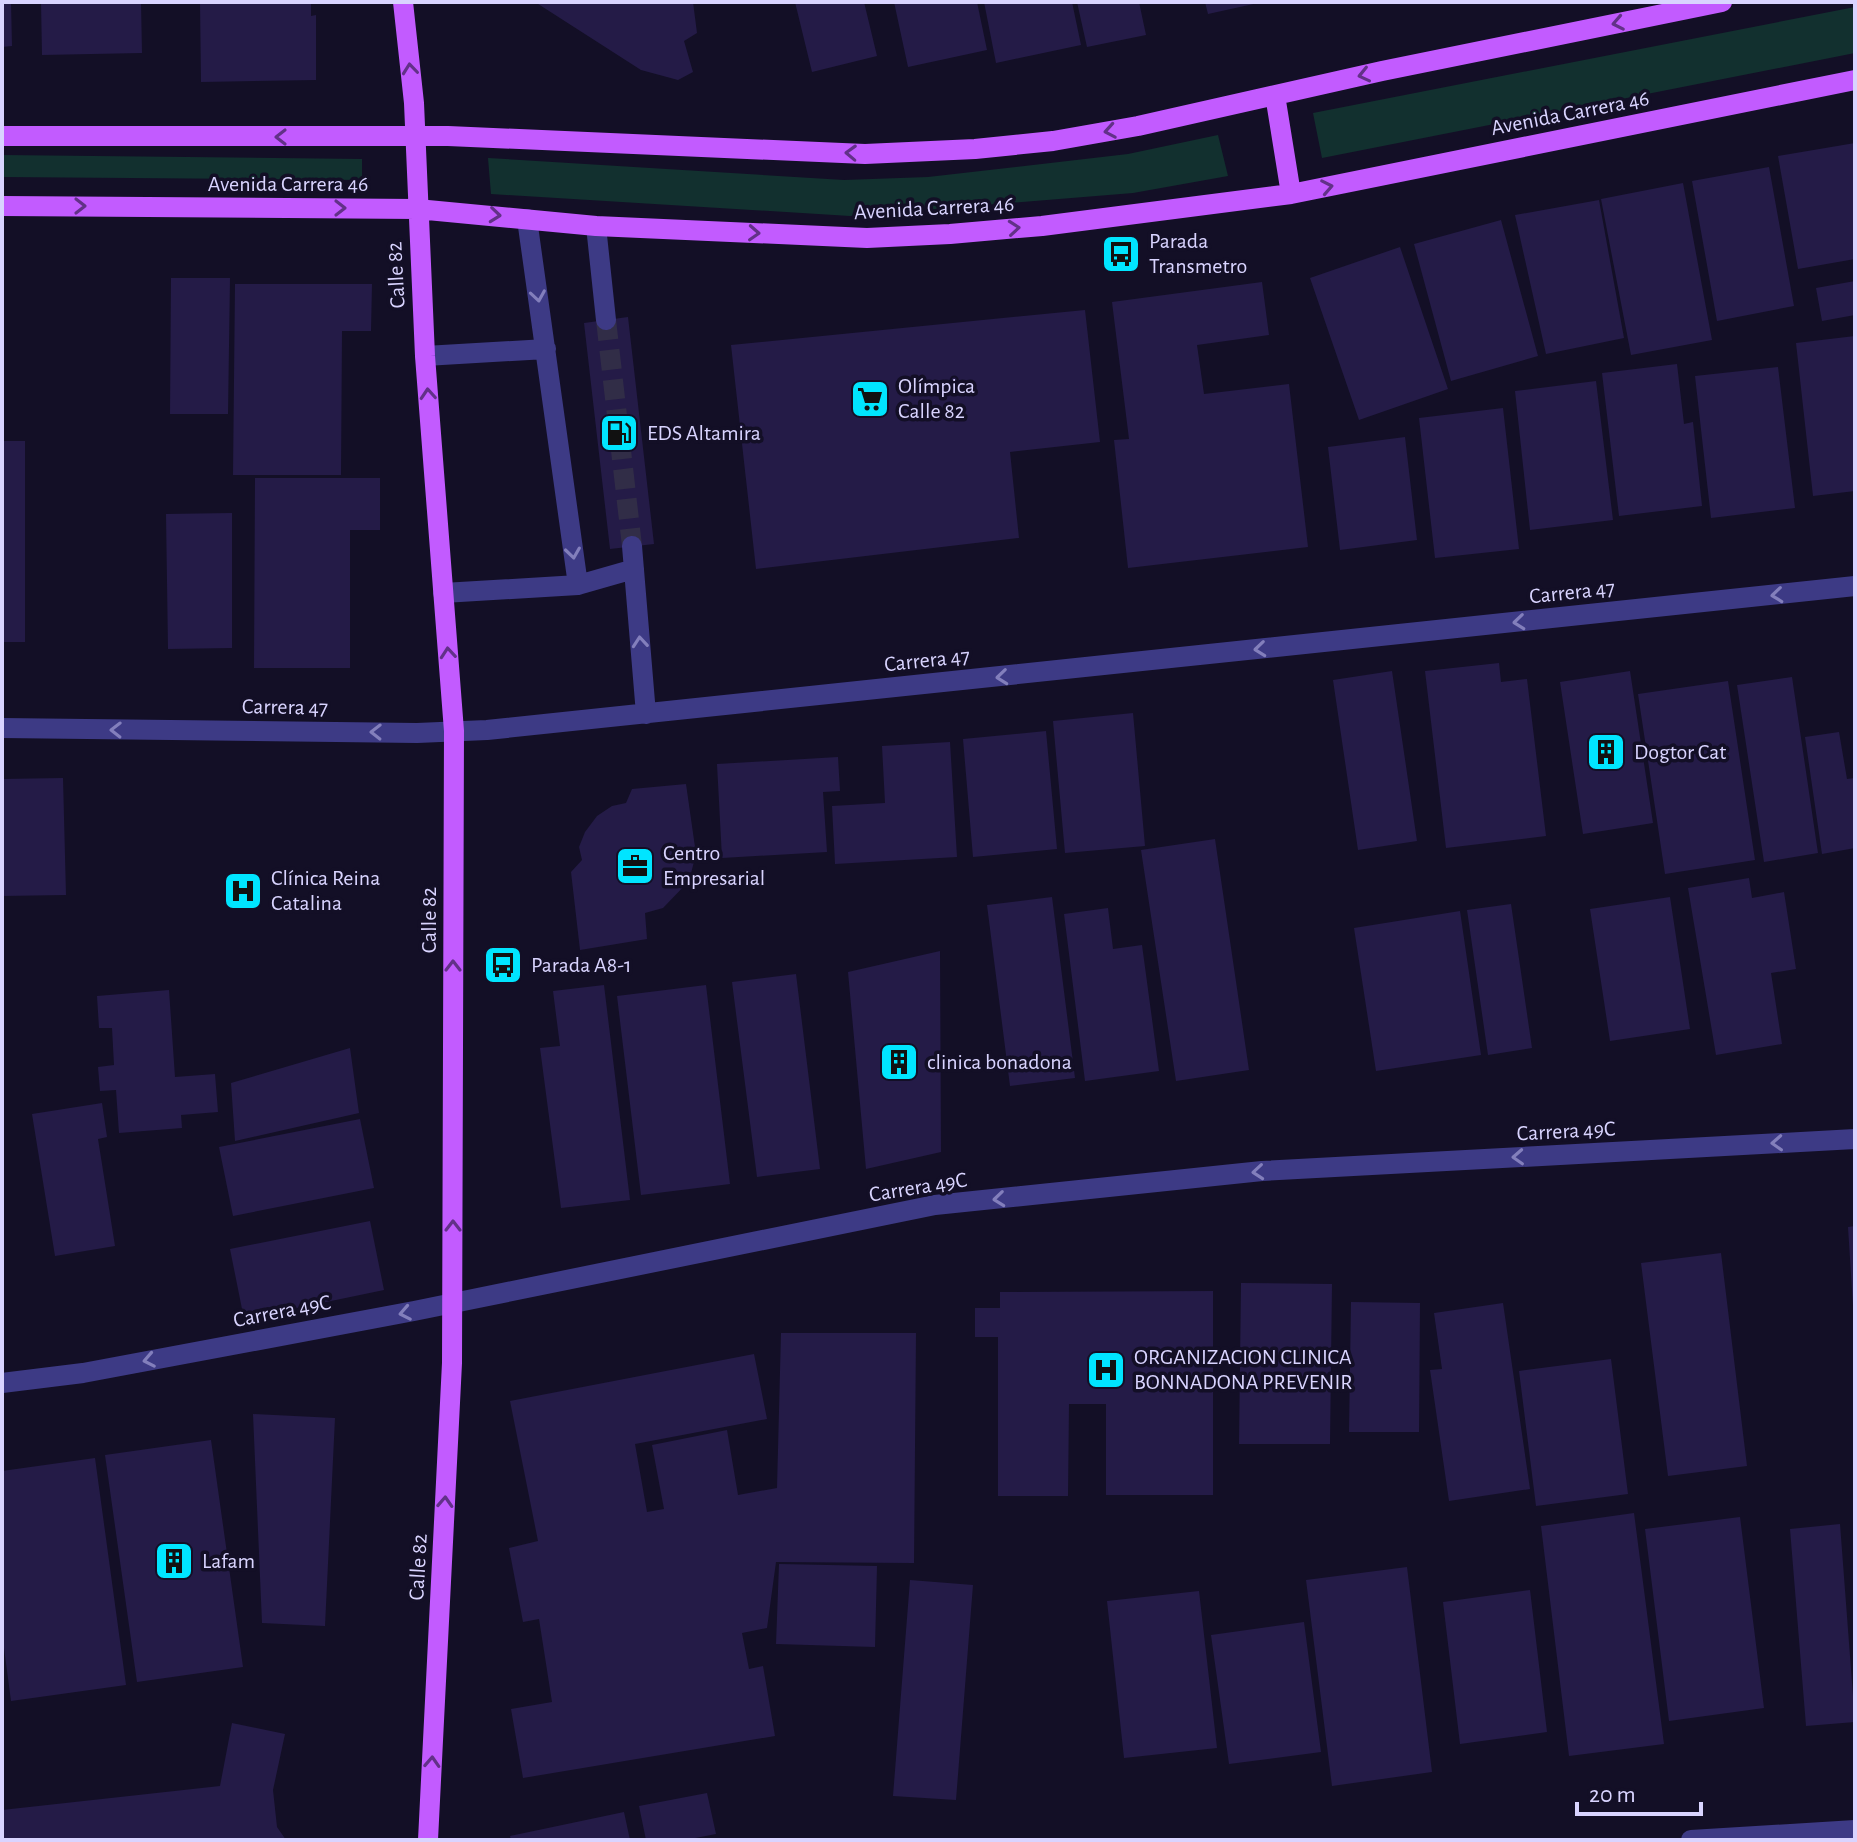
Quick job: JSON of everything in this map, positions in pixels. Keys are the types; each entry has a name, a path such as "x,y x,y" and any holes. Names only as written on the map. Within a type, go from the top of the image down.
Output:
{"main road":[{"name":"Calle 82","path":"403,2 414,136 425,356 454,731 452,1304 428,1840"},
{"path":"2,136 414,136 865,154 975,149 1053,141 1138,126 1722,2"},
{"name":"Avenida Carrera 46","path":"2,206 417,209 596,226 867,238 909,236 1042,226 1291,194 1855,80"},
{"path":"1275,95 1291,194"}],"street":[{"path":"527,219 578,585"},
{"path":"596,226 606,320"},
{"path":"425,356 546,349"},
{"path":"632,546 646,714"},
{"path":"443,593 578,585 634,569"},
{"name":"Carrera 47","path":"2,728 454,731 646,714 1855,586"},
{"name":"Carrera 49C","path":"2,1383 83,1373 452,1304 935,1205 1262,1171 1855,1139"},
{"path":"1691,1840 1855,1830"}],"green space":[{"path":"1855,7 1855,53 1322,158 1313,113"},
{"path":"1218,135 1228,176 1133,193 850,216 491,194 488,158 844,180 928,177 1128,154"},
{"path":"2,155 362,159 362,180 2,177"}],"building":[{"path":"2,2 11,2 12,46 2,47"},
{"path":"41,2 141,2 142,53 42,55"},
{"path":"200,2 311,2 311,16 316,15 316,80 201,82"},
{"path":"535,2 693,2 697,33 684,41 693,72 678,80 641,70"},
{"path":"795,2 864,2 877,56 812,72"},
{"path":"894,2 977,2 987,50 908,67"},
{"path":"984,2 1072,2 1081,45 996,63"},
{"path":"1077,2 1139,2 1146,35 1087,47"},
{"path":"1205,2 1258,2 1258,3 1208,14"},
{"path":"1855,143 1855,259 1798,269 1778,156"},
{"path":"1769,167 1794,306 1717,321 1692,181"},
{"path":"1683,183 1712,340 1631,355 1601,199"},
{"path":"1599,200 1624,338 1546,354 1515,215"},
{"path":"1501,220 1538,356 1451,381 1414,244"},
{"path":"1400,247 1448,389 1359,420 1310,278"},
{"path":"171,278 230,278 228,414 170,414"},
{"path":"1855,281 1855,315 1822,321 1816,288"},
{"path":"1262,282 1269,335 1197,345 1204,394 1289,384 1308,547 1128,568 1114,440 1129,439 1112,302"},
{"path":"235,284 372,284 371,331 342,331 341,475 233,475"},
{"name":"Olímpica Calle 82","path":"1085,310 1100,442 1010,452 1019,538 756,569 731,345"},
{"name":"EDS Altamira","path":"628,317 654,544 610,549 584,323"},
{"path":"1855,336 1855,491 1813,496 1796,343"},
{"path":"1677,364 1684,424 1693,422 1702,506 1619,516 1602,373"},
{"path":"1778,367 1795,508 1711,518 1695,376"},
{"path":"1596,381 1613,520 1530,530 1515,391"},
{"path":"1503,408 1519,549 1435,558 1419,418"},
{"path":"1405,437 1417,540 1340,550 1328,447"},
{"path":"2,441 25,441 25,642 2,642"},
{"path":"255,478 380,478 380,530 350,530 350,668 254,668"},
{"path":"232,513 232,648 168,649 166,514"},
{"path":"1499,663 1501,682 1527,679 1546,836 1446,848 1425,671"},
{"path":"1392,671 1417,841 1358,850 1333,680"},
{"name":"Dogtor Cat","path":"1630,671 1653,823 1583,834 1560,682"},
{"path":"1792,677 1818,853 1764,862 1737,685"},
{"path":"1728,681 1755,860 1665,874 1638,694"},
{"path":"1133,713 1145,846 1065,853 1053,721"},
{"path":"1046,731 1057,849 973,857 963,739"},
{"path":"1839,732 1847,779 1855,778 1855,848 1822,854 1805,737"},
{"path":"950,742 957,857 835,864 832,806 885,803 882,746"},
{"path":"838,757 840,791 823,792 827,852 722,858 717,764"},
{"path":"63,778 66,895 2,896 2,779"},
{"name":"Centro Empresarial","path":"686,784 696,854 689,881 663,908 645,913 647,939 580,950 571,872 582,860 579,847 585,832 597,816 612,806 626,803 632,789"},
{"path":"1215,839 1249,1070 1176,1081 1141,850"},
{"path":"1749,878 1752,898 1784,892 1796,969 1771,973 1782,1044 1716,1055 1688,888"},
{"path":"1052,897 1075,1078 1010,1086 987,905"},
{"path":"1670,897 1690,1029 1610,1041 1590,909"},
{"path":"1511,904 1532,1048 1488,1055 1467,910"},
{"path":"1108,908 1113,949 1142,945 1159,1071 1085,1081 1064,914"},
{"path":"1460,911 1481,1055 1376,1071 1354,928"},
{"name":"clinica bonadona","path":"940,951 941,1152 866,1169 848,972"},
{"path":"796,974 820,1169 757,1177 732,982"},
{"path":"604,985 630,1200 561,1208 540,1048 560,1046 553,991"},
{"path":"706,985 730,1184 641,1195 617,996"},
{"path":"169,990 175,1077 215,1074 218,1112 181,1115 182,1128 119,1133 116,1090 100,1091 98,1067 114,1065 112,1028 99,1028 97,996"},
{"path":"350,1048 359,1113 235,1141 231,1083"},
{"path":"102,1103 107,1137 98,1139 115,1246 55,1256 32,1114"},
{"path":"360,1119 374,1188 233,1216 219,1147"},
{"path":"370,1221 384,1290 244,1319 230,1249"},
{"path":"1855,1226 1855,1306 1853,1306 1848,1227"},
{"path":"1721,1253 1747,1466 1668,1476 1641,1263"},
{"path":"1241,1283 1332,1284 1330,1444 1239,1444"},
{"name":"ORGANIZACION CLINICA BONNADONA PREVENIR","path":"1213,1291 1213,1495 1106,1495 1106,1404 1069,1404 1068,1496 998,1496 998,1337 975,1337 975,1308 1000,1308 1000,1292"},
{"path":"1351,1302 1420,1303 1419,1432 1349,1432"},
{"path":"1503,1303 1530,1489 1449,1501 1430,1370 1442,1369 1434,1313"},
{"path":"781,1333 916,1333 914,1563 776,1562 767,1628 742,1633 749,1669 763,1666 775,1736 523,1778 511,1709 552,1702 539,1619 523,1622 509,1548 538,1541 510,1401 754,1354 767,1419 635,1444 647,1512 664,1509 652,1445 727,1430 738,1495 777,1488"},
{"path":"1611,1359 1628,1494 1536,1506 1519,1371"},
{"path":"253,1414 335,1418 325,1626 262,1623"},
{"name":"Lafam","path":"211,1440 243,1667 137,1682 105,1455"},
{"path":"95,1458 126,1685 11,1701 2,1633 2,1471"},
{"path":"1634,1513 1664,1744 1569,1756 1541,1526"},
{"path":"1740,1517 1764,1708 1669,1721 1645,1529"},
{"path":"1840,1524 1855,1722 1806,1726 1790,1529"},
{"path":"779,1564 877,1566 875,1647 776,1644"},
{"path":"1407,1567 1432,1772 1332,1786 1306,1580"},
{"path":"910,1580 973,1585 956,1800 893,1796"},
{"path":"1530,1590 1547,1732 1460,1744 1443,1602"},
{"path":"1199,1591 1217,1748 1124,1758 1107,1601"},
{"path":"1304,1622 1321,1752 1229,1764 1211,1635"},
{"path":"232,1723 285,1734 273,1790 277,1827 286,1840 2,1840 2,1810 220,1786"},
{"path":"707,1793 716,1834 685,1840 646,1840 639,1806"},
{"path":"624,1812 630,1840 511,1840 510,1836"}],"tunnel":[{"path":"606,320 632,546"}],"place":[{"name":"Parada Transmetro","path":"1121,254"},
{"name":"Olímpica Calle 82","path":"870,399"},
{"name":"EDS Altamira","path":"619,433"},
{"name":"Dogtor Cat","path":"1606,752"},
{"name":"Centro Empresarial","path":"635,866"},
{"name":"Clínica Reina Catalina","path":"243,891"},
{"name":"Parada A8-1","path":"503,965"},
{"name":"clinica bonadona","path":"899,1062"},
{"name":"ORGANIZACION CLINICA BONNADONA PREVENIR","path":"1106,1370"},
{"name":"Lafam","path":"174,1561"}]}
